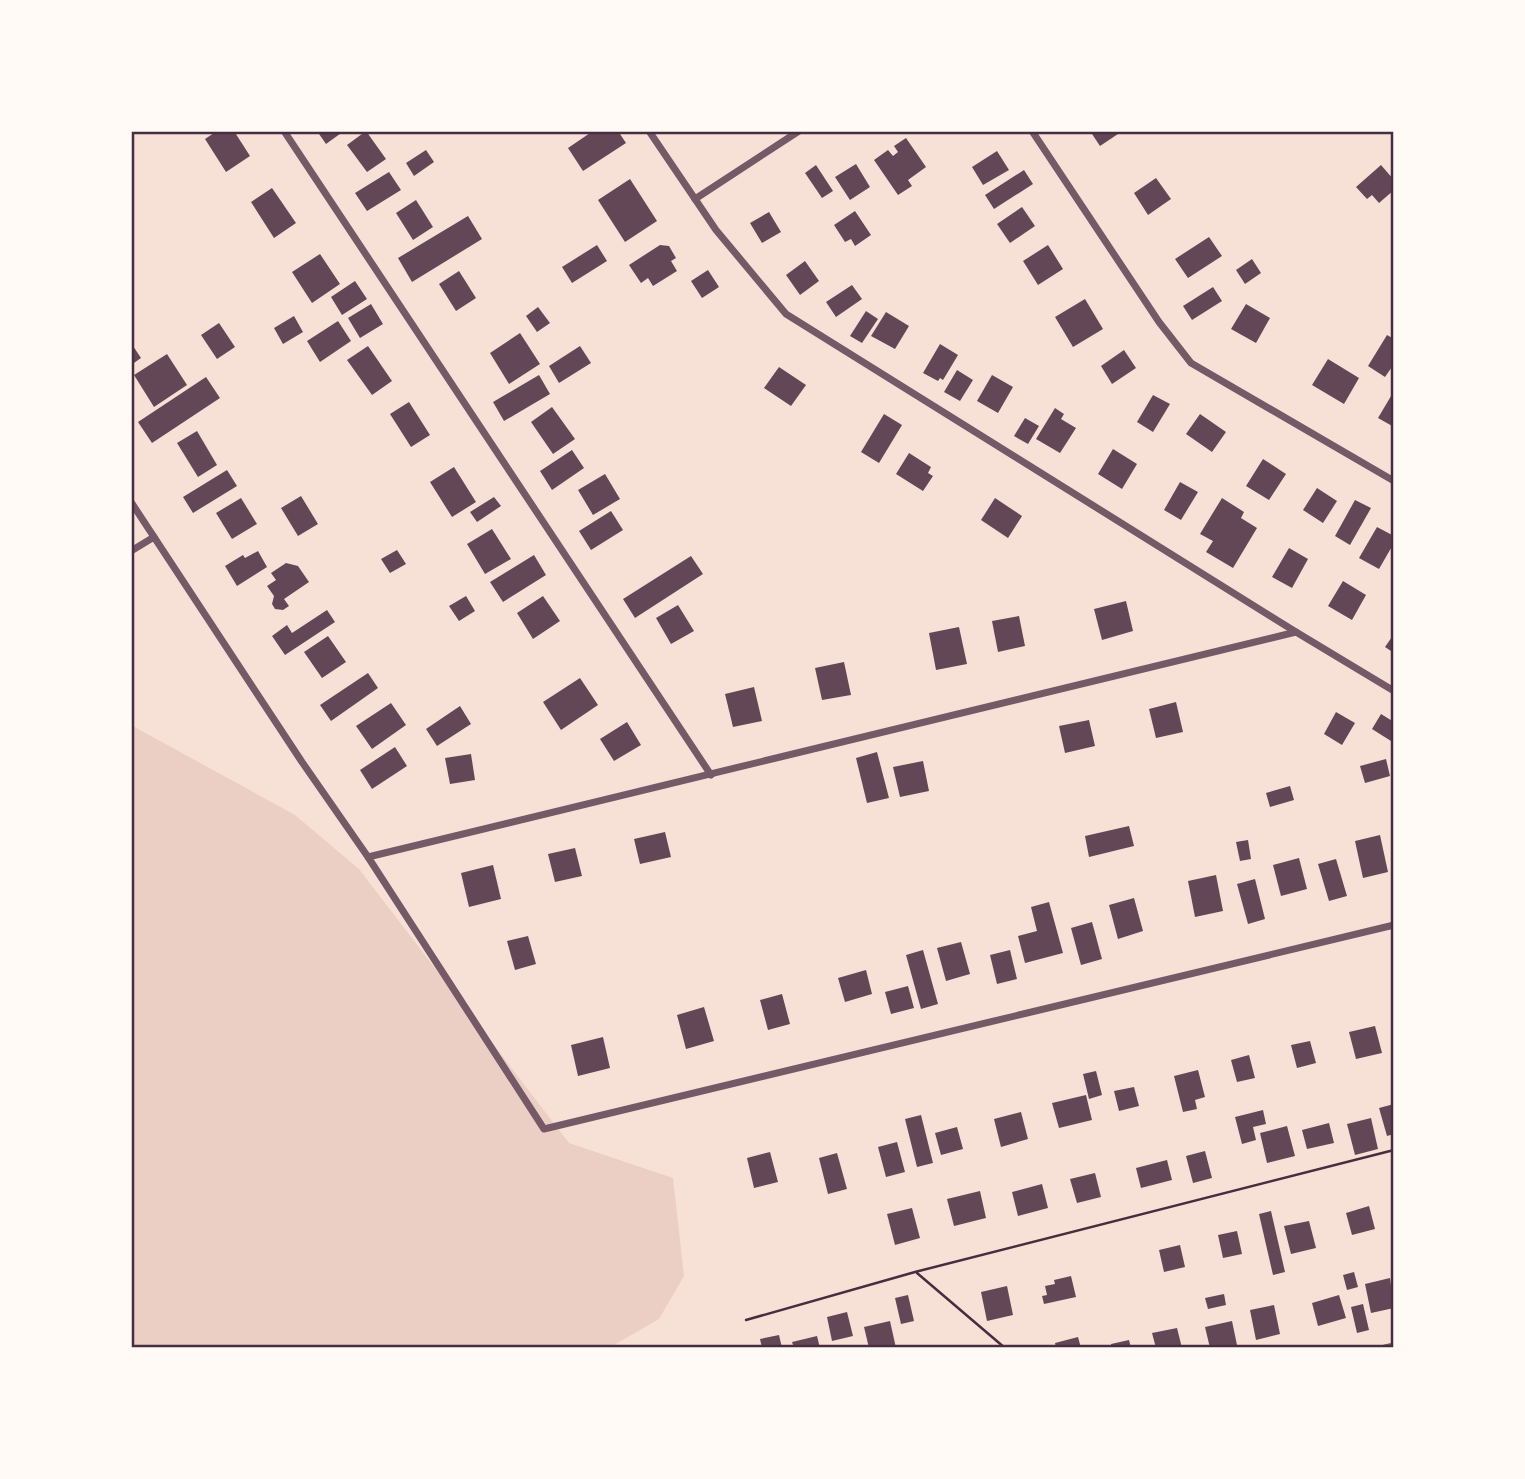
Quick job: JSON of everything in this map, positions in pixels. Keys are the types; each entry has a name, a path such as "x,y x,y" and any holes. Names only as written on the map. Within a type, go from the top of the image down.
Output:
{"street":[{"path":"284,131 711,775"},
{"path":"649,131 716,230 786,314 1394,691"},
{"path":"695,200 799,131"},
{"path":"1032,131 1159,322 1191,363 1394,481"},
{"path":"131,502 302,762 368,857 544,1129 1394,925"},
{"path":"131,551 154,537"},
{"path":"368,857 1296,632"},
{"path":"1385,1348 1394,1346"}],"path":[{"path":"746,1320 915,1272 1394,1150"},
{"path":"915,1272 1005,1348"}],"shaded area":[{"path":"131,725 295,815 359,869 569,1143 673,1178 684,1276 659,1319 609,1348 131,1348"}],"building":[{"path":"217,131 234,131 250,156 226,172 205,139"},
{"path":"317,131 344,131 326,144"},
{"path":"366,131 386,159 367,172 347,145"},
{"path":"593,131 618,131 626,143 583,171 568,148"},
{"path":"1090,131 1116,131 1118,134 1100,146"},
{"path":"906,138 926,167 908,180 912,186 898,195 874,160 888,150 893,156 898,152 894,146"},
{"path":"426,150 434,162 414,176 406,163"},
{"path":"997,151 1009,170 983,185 972,167"},
{"path":"856,164 870,187 850,200 835,177"},
{"path":"816,165 833,191 822,198 805,173"},
{"path":"1381,165 1394,180 1394,190 1379,203 1372,195 1367,199 1356,187"},
{"path":"1024,170 1033,184 994,209 985,195"},
{"path":"389,172 401,190 367,211 355,193"},
{"path":"1156,178 1171,199 1148,215 1134,193"},
{"path":"630,179 657,221 625,242 598,200"},
{"path":"272,188 296,223 274,238 251,202"},
{"path":"416,200 433,227 413,240 396,213"},
{"path":"1022,207 1035,226 1010,243 997,224"},
{"path":"855,211 871,235 855,246 851,239 845,242 834,225"},
{"path":"769,212 781,232 762,243 750,223"},
{"path":"468,216 482,239 412,282 398,258"},
{"path":"1209,237 1222,256 1188,278 1175,259"},
{"path":"597,245 607,261 572,283 562,267"},
{"path":"660,245 669,246 676,258 671,261 677,271 653,286 648,278 641,283 629,265"},
{"path":"1048,245 1063,269 1038,285 1023,261"},
{"path":"320,254 340,284 312,303 292,272"},
{"path":"1252,259 1261,273 1245,284 1236,270"},
{"path":"805,261 819,281 800,295 786,275"},
{"path":"708,270 719,287 702,298 691,281"},
{"path":"459,271 476,298 456,311 439,284"},
{"path":"355,281 367,299 342,315 331,297"},
{"path":"852,285 862,299 836,317 826,302"},
{"path":"1213,287 1222,301 1192,320 1183,306"},
{"path":"1085,299 1103,329 1073,347 1055,317"},
{"path":"371,304 383,324 360,338 348,318"},
{"path":"1246,304 1270,318 1256,343 1231,329"},
{"path":"538,307 550,323 537,332 526,316"},
{"path":"866,311 878,319 862,343 850,336"},
{"path":"886,312 909,326 895,349 871,336"},
{"path":"294,316 303,332 283,344 274,328"},
{"path":"338,321 351,341 320,362 307,341"},
{"path":"219,323 235,347 217,359 201,335"},
{"path":"520,333 540,364 509,384 490,353"},
{"path":"1387,335 1394,339 1394,364 1385,377 1368,366"},
{"path":"131,343 141,358 131,365"},
{"path":"940,344 958,355 943,380 940,378 938,381 923,373"},
{"path":"368,346 392,381 372,395 347,360"},
{"path":"580,346 591,363 559,383 549,366"},
{"path":"1124,350 1136,368 1112,384 1101,366"},
{"path":"167,354 187,385 154,407 134,375"},
{"path":"1328,359 1359,378 1344,404 1312,385"},
{"path":"779,367 806,385 791,406 764,388"},
{"path":"957,370 973,380 960,401 944,392"},
{"path":"539,375 550,394 504,421 493,402"},
{"path":"992,375 1013,387 998,413 977,401"},
{"path":"206,377 220,398 152,443 138,422"},
{"path":"1394,391 1394,427 1378,418"},
{"path":"1153,395 1170,404 1153,432 1137,422"},
{"path":"409,402 430,435 411,447 390,414"},
{"path":"552,407 575,439 553,454 531,422"},
{"path":"1055,408 1064,414 1061,419 1076,428 1060,453 1036,439"},
{"path":"884,414 902,425 879,463 861,452"},
{"path":"1200,414 1226,432 1212,452 1186,434"},
{"path":"1025,418 1039,426 1028,444 1014,436"},
{"path":"197,431 217,465 198,477 177,443"},
{"path":"1113,449 1137,464 1122,489 1098,474"},
{"path":"572,450 584,468 552,490 540,471"},
{"path":"909,453 931,467 928,473 933,476 923,491 896,474"},
{"path":"1263,459 1286,474 1269,500 1246,486"},
{"path":"454,467 476,502 452,517 430,482"},
{"path":"227,470 237,486 193,513 183,497"},
{"path":"605,474 620,499 593,515 578,490"},
{"path":"1180,482 1198,492 1181,520 1164,510"},
{"path":"1317,488 1337,501 1323,523 1303,510"},
{"path":"301,496 318,524 298,536 281,508"},
{"path":"494,497 501,506 477,522 470,512"},
{"path":"241,498 257,524 232,539 216,513"},
{"path":"995,498 1022,516 1008,538 981,520"},
{"path":"1222,498 1244,512 1241,518 1257,528 1233,568 1206,552 1213,541 1200,534"},
{"path":"1355,500 1371,508 1350,545 1335,536"},
{"path":"611,511 623,530 591,550 579,531"},
{"path":"1377,527 1394,536 1394,543 1379,569 1359,558"},
{"path":"492,529 511,559 485,574 467,544"},
{"path":"1289,548 1308,559 1292,588 1272,577"},
{"path":"397,550 406,564 390,573 381,559"},
{"path":"258,551 267,567 237,586 225,566 243,555 245,558"},
{"path":"534,555 546,575 503,602 490,582"},
{"path":"691,556 703,574 635,618 623,599"},
{"path":"286,563 298,566 309,582 284,599 289,606 283,610 275,609 272,604 274,596 267,586 276,580 271,573"},
{"path":"1343,581 1366,595 1352,620 1328,606"},
{"path":"466,596 475,611 459,621 449,606"},
{"path":"543,596 560,621 533,639 517,613"},
{"path":"1126,601 1133,631 1102,640 1094,609"},
{"path":"678,605 694,631 671,644 656,618"},
{"path":"327,610 335,622 285,655 272,636 287,625 292,633"},
{"path":"1019,616 1025,646 998,652 992,621"},
{"path":"959,627 967,664 936,670 929,633"},
{"path":"1394,634 1394,653 1385,647"},
{"path":"328,636 346,662 322,678 304,652"},
{"path":"844,662 851,695 822,700 815,668"},
{"path":"368,673 378,688 331,721 320,705"},
{"path":"580,678 598,705 561,730 543,702"},
{"path":"754,687 762,721 733,727 725,694"},
{"path":"1176,702 1183,732 1156,738 1149,709"},
{"path":"391,703 406,725 372,749 356,726"},
{"path":"460,706 471,724 437,746 426,729"},
{"path":"1336,712 1355,723 1342,745 1324,734"},
{"path":"1381,714 1394,722 1394,737 1391,741 1372,729"},
{"path":"1089,720 1095,746 1065,753 1059,726"},
{"path":"627,722 641,745 614,761 600,739"},
{"path":"395,747 407,766 372,789 360,770"},
{"path":"877,752 889,798 867,803 856,758"},
{"path":"471,754 475,780 450,784 445,758"},
{"path":"1386,759 1390,776 1365,783 1360,766"},
{"path":"923,761 929,791 900,797 893,767"},
{"path":"1290,786 1294,800 1270,807 1266,793"},
{"path":"1129,826 1134,846 1089,857 1085,836"},
{"path":"665,832 671,857 640,864 634,839"},
{"path":"1380,835 1388,872 1363,878 1355,841"},
{"path":"1248,840 1251,859 1240,861 1236,842"},
{"path":"575,848 582,876 555,882 548,854"},
{"path":"1299,858 1307,889 1281,896 1273,865"},
{"path":"1336,859 1347,896 1329,901 1318,864"},
{"path":"493,865 501,899 469,907 461,873"},
{"path":"1216,875 1223,911 1195,917 1188,881"},
{"path":"1255,879 1265,919 1248,924 1237,884"},
{"path":"1134,898 1143,931 1118,939 1109,905"},
{"path":"1049,902 1063,953 1025,963 1018,936 1037,931 1031,907"},
{"path":"1092,922 1102,959 1081,965 1071,928"},
{"path":"528,936 536,964 515,970 507,941"},
{"path":"961,942 970,974 946,981 937,948"},
{"path":"923,950 938,1004 921,1009 906,955"},
{"path":"1010,950 1017,979 997,984 990,955"},
{"path":"866,970 872,994 845,1002 838,978"},
{"path":"908,986 914,1008 891,1014 885,992"},
{"path":"782,994 790,1024 768,1030 760,1000"},
{"path":"704,1007 714,1041 686,1049 677,1015"},
{"path":"1375,1026 1382,1053 1356,1059 1349,1032"},
{"path":"603,1037 610,1068 578,1076 571,1045"},
{"path":"1310,1041 1316,1063 1297,1068 1291,1045"},
{"path":"1249,1055 1255,1078 1237,1082 1231,1060"},
{"path":"1198,1070 1205,1097 1195,1100 1197,1109 1183,1112 1174,1076"},
{"path":"1096,1071 1102,1095 1089,1099 1083,1074"},
{"path":"1134,1087 1139,1106 1119,1111 1114,1091"},
{"path":"1086,1095 1092,1120 1059,1128 1052,1103"},
{"path":"1394,1104 1394,1134 1387,1136 1379,1108"},
{"path":"1263,1110 1266,1124 1253,1127 1256,1140 1242,1144 1235,1117"},
{"path":"1021,1112 1028,1139 1001,1147 994,1119"},
{"path":"921,1115 933,1163 917,1167 905,1119"},
{"path":"1371,1118 1378,1149 1355,1155 1347,1124"},
{"path":"1329,1123 1334,1143 1307,1149 1302,1130"},
{"path":"1287,1126 1295,1156 1267,1163 1260,1133"},
{"path":"957,1127 963,1149 941,1155 935,1133"},
{"path":"897,1142 905,1172 886,1177 878,1147"},
{"path":"1205,1151 1212,1178 1193,1183 1186,1156"},
{"path":"770,1152 778,1182 754,1188 747,1158"},
{"path":"837,1153 847,1189 828,1194 819,1158"},
{"path":"1167,1160 1172,1180 1141,1188 1136,1168"},
{"path":"1095,1173 1101,1197 1077,1203 1070,1179"},
{"path":"1042,1184 1048,1208 1018,1216 1012,1192"},
{"path":"980,1191 986,1218 954,1226 947,1199"},
{"path":"1369,1206 1375,1229 1352,1235 1346,1213"},
{"path":"912,1208 920,1238 895,1245 887,1214"},
{"path":"1271,1211 1285,1272 1273,1275 1259,1214"},
{"path":"1309,1221 1316,1248 1291,1254 1284,1226"},
{"path":"1237,1231 1242,1254 1223,1258 1218,1235"},
{"path":"1180,1245 1185,1267 1164,1272 1159,1250"},
{"path":"1354,1272 1358,1287 1347,1290 1343,1275"},
{"path":"1071,1276 1076,1297 1044,1304 1042,1296 1047,1295 1045,1286 1055,1284 1054,1280"},
{"path":"1390,1278 1394,1308 1371,1313 1365,1284"},
{"path":"1007,1286 1013,1315 987,1321 981,1292"},
{"path":"1224,1294 1226,1305 1208,1309 1205,1298"},
{"path":"908,1295 914,1321 901,1324 895,1298"},
{"path":"1339,1295 1346,1318 1318,1326 1312,1303"},
{"path":"1363,1304 1369,1330 1357,1333 1351,1307"},
{"path":"1274,1305 1280,1334 1256,1340 1250,1310"},
{"path":"847,1312 853,1336 832,1341 827,1317"},
{"path":"890,1321 896,1348 869,1348 864,1327"},
{"path":"1232,1321 1237,1345 1210,1348 1205,1327"},
{"path":"1177,1328 1182,1348 1156,1348 1152,1333"},
{"path":"779,1335 782,1348 762,1348 760,1339"},
{"path":"817,1336 820,1348 794,1348 792,1342"},
{"path":"1078,1337 1081,1348 1056,1348 1055,1343"},
{"path":"1129,1340 1131,1348 1112,1348 1111,1344"}]}
